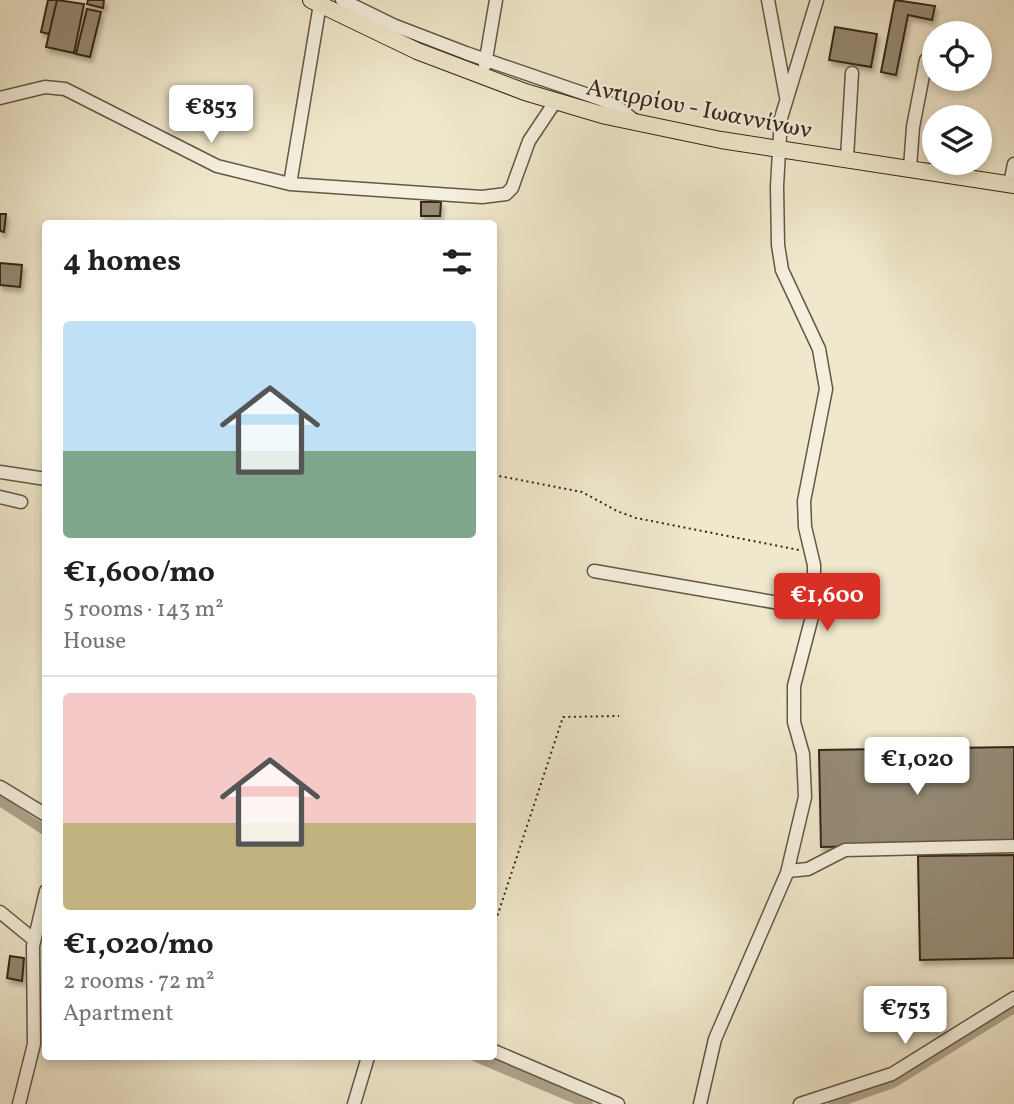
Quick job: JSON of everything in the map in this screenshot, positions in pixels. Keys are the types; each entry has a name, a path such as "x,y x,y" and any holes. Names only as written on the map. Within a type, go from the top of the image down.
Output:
{"main road":[{"name":"Αντιρρίου - Ιωαννίνων","path":"315,2 407,46 483,67 555,102 639,124 1012,184"}],"street":[{"path":"342,0 483,67 600,99 616,106 639,124"},
{"path":"483,67 496,0"},
{"path":"768,0 786,97"},
{"path":"700,1104 715,1038 788,871 803,814 806,782 803,754 794,722 794,686 814,609 804,500 826,399 825,376 809,322 786,279 779,254 778,147 786,97 801,59 817,0"},
{"path":"290,184 315,2"},
{"path":"847,158 852,73"},
{"path":"910,168 913,127 922,81"},
{"path":"0,98 36,88 65,89 218,166 290,184 482,197 506,194 512,188 534,132 555,102"},
{"path":"1012,184 1014,163"},
{"path":"0,472 42,478"},
{"path":"0,497 20,502"},
{"path":"594,571 814,609"},
{"path":"0,787 42,813"},
{"path":"788,871 808,869 845,850 1014,846"},
{"path":"19,1104 34,1044 33,939 42,906"},
{"path":"0,912 33,939"},
{"path":"800,1104 892,1074 1014,998"},
{"path":"497,1052 618,1104"},
{"path":"354,1104 367,1060"}],"path":[{"path":"497,476 582,492 617,512 636,517 794,550 810,550"},
{"path":"497,917 563,717 619,716"}],"building":[{"path":"48,0 57,0 49,34 41,32"},
{"path":"57,0 84,4 74,53 46,47"},
{"path":"88,0 104,0 103,8 87,4"},
{"path":"895,0 935,6 932,20 908,15 896,75 881,72"},
{"path":"87,9 101,12 90,57 76,54"},
{"path":"835,27 877,34 871,67 829,60"},
{"path":"421,202 441,202 440,216 421,216"},
{"path":"0,214 6,214 4,232 0,231"},
{"path":"0,263 22,265 20,287 0,285"},
{"path":"1014,747 1014,844 821,847 819,750"},
{"path":"1014,855 1014,958 920,960 918,856"},
{"path":"10,956 24,958 22,981 7,978"}],"waterway":[{"path":"0,801 42,828"},
{"path":"833,1104 893,1083 1014,1008"},
{"path":"483,1060 588,1104"}]}
